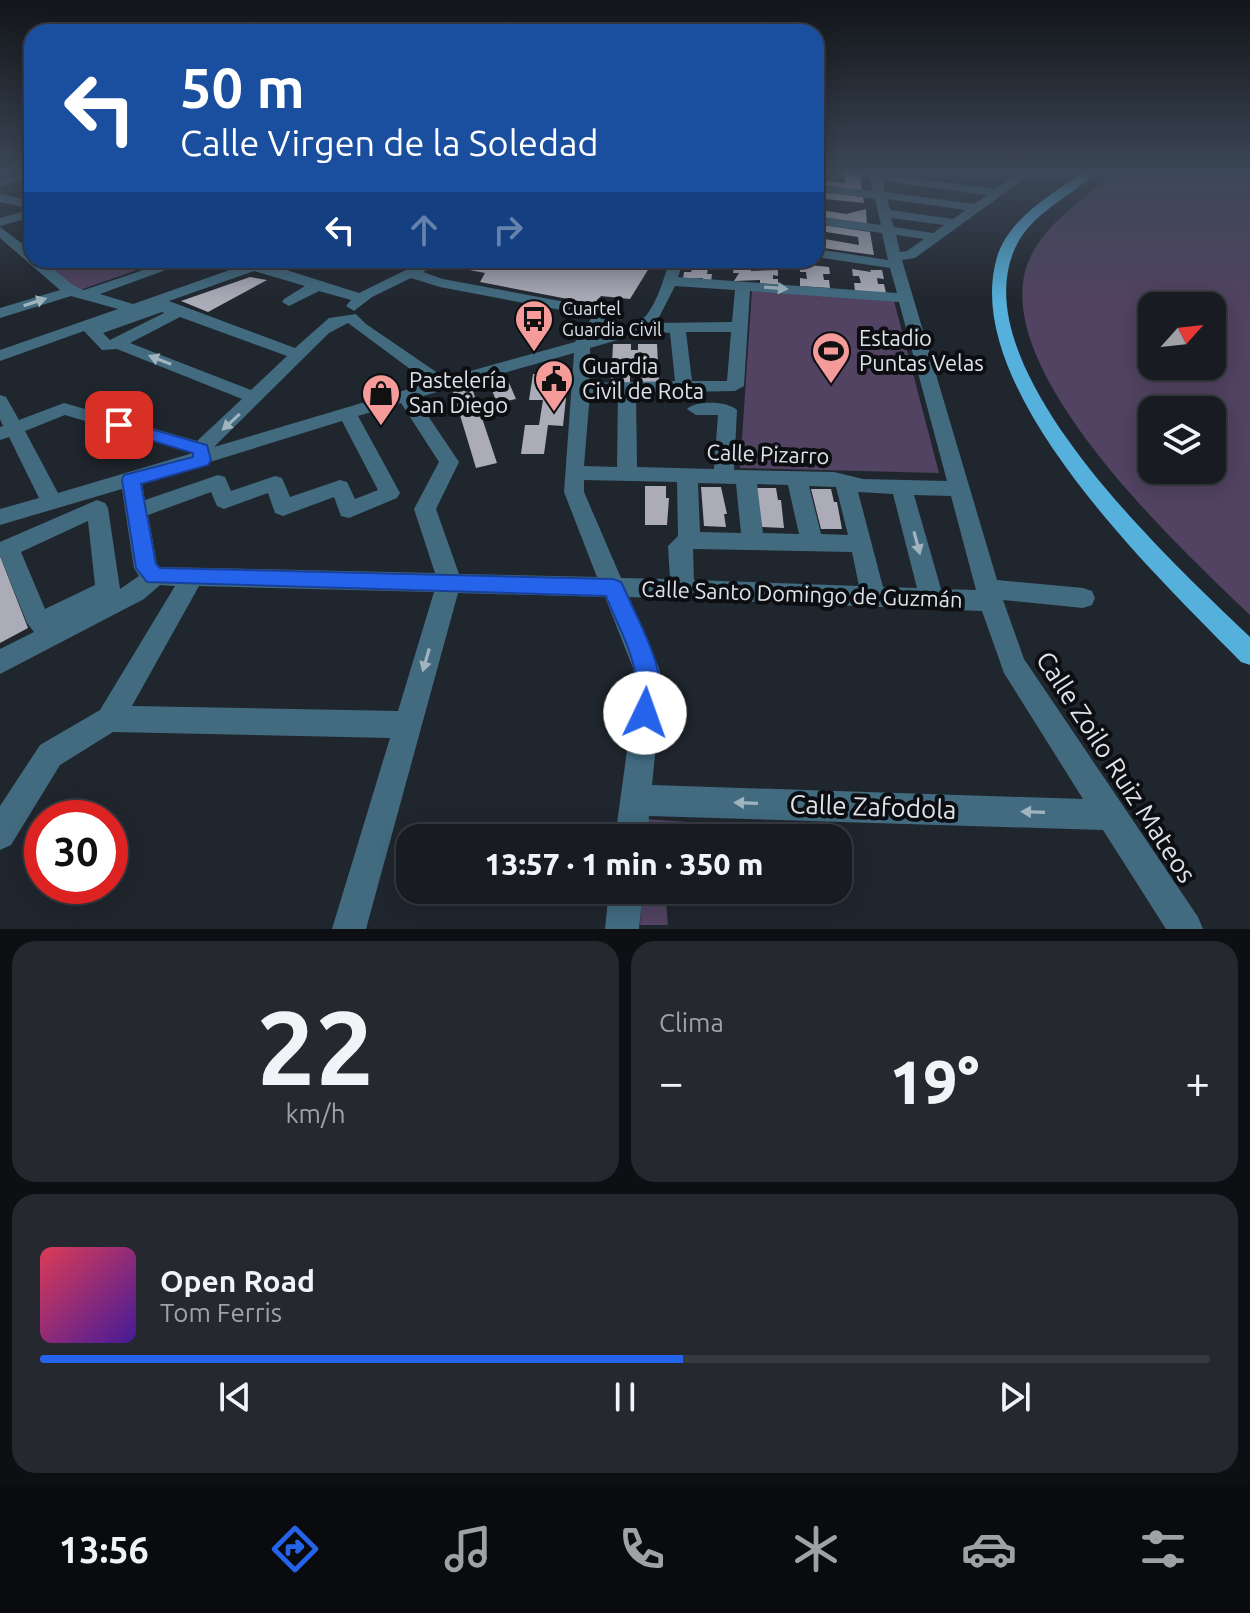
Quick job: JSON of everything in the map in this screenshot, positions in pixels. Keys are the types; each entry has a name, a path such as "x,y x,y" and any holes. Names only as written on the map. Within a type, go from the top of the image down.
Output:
{"main road":[{"path":"1032,216 1010,244 997,291 1004,338 1020,378 1044,421 1124,525 1250,654"}],"street":[{"path":"0,222 20,216"},
{"name":"Calle Zoilo Ruiz Mateos","path":"885,216 990,595 1013,665 1186,929"},
{"path":"950,216 961,220"},
{"path":"824,254 895,260 910,255 966,216"},
{"path":"824,221 936,237"},
{"path":"0,231 24,251"},
{"path":"45,268 77,293 135,309"},
{"path":"0,313 159,268"},
{"path":"0,356 191,289 239,268"},
{"path":"265,268 362,299"},
{"path":"415,274 424,268"},
{"path":"351,317 354,306 362,299 430,268"},
{"path":"0,517 442,384 637,331 647,325 674,268"},
{"path":"156,269 191,289"},
{"path":"415,274 440,283 603,313 581,345 584,361 573,473 574,492 646,668 649,685 632,824"},
{"path":"670,281 906,298"},
{"path":"289,302 318,285"},
{"path":"581,388 735,386 743,286"},
{"path":"164,302 180,312 297,354"},
{"path":"202,455 297,354 335,321 351,317"},
{"path":"351,317 360,327 442,384"},
{"path":"647,325 741,327"},
{"path":"677,327 684,387"},
{"path":"116,343 256,398"},
{"path":"627,387 627,474"},
{"path":"349,929 448,585 446,566 425,509 449,462 406,396"},
{"path":"0,401 7,432 52,502"},
{"path":"7,432 64,409 202,455"},
{"path":"696,409 728,410 723,477"},
{"path":"342,416 367,477"},
{"path":"136,511 218,482 224,501 275,483 283,508 340,487 349,510 390,493 342,416"},
{"name":"Calle Pizarro","path":"573,473 797,478 902,488 960,489"},
{"path":"687,476 689,540"},
{"path":"746,477 753,541"},
{"path":"797,478 812,543"},
{"path":"0,662 136,592 155,576 146,568 131,480"},
{"path":"845,482 873,596"},
{"path":"902,488 931,597"},
{"path":"97,508 108,590 39,623 8,548 97,508"},
{"path":"683,589 679,546 689,540 861,544"},
{"name":"Calle Santo Domingo de Guzmán","path":"155,576 873,596 1083,598"},
{"path":"0,834 50,755 110,719 192,578"},
{"path":"110,719 408,725"},
{"name":"Calle Zafodola","path":"634,800 1111,815"},
{"path":"622,929 625,904"}],"shaded area":[{"path":"1062,216 1250,216 1250,615 1139,503 1098,455 1063,405 1036,355 1023,308 1027,265 1042,237"},
{"path":"50,268 143,268 77,291"},
{"name":"Estadio Puntas Velas","path":"752,290 894,301 939,473 740,468"},
{"path":"646,819 688,822 688,824 646,824"},
{"path":"641,904 666,904 668,925 640,925"}],"building":[{"path":"824,216 866,216 867,226 824,219"},
{"path":"824,225 870,232 874,255 824,248 824,239 859,245 858,237 824,232"},
{"path":"829,267 830,274 823,274 824,280 829,280 830,288 800,286 800,278 807,279 806,272 800,272 800,268"},
{"path":"459,268 649,268 630,299 601,296 594,304 480,282 485,273"},
{"path":"692,268 708,268 707,274 712,274 711,282 702,281 703,278 683,279 684,272 691,272"},
{"path":"734,268 778,270 778,276 773,275 773,279 778,279 778,285 760,283 760,280 734,281 739,273 733,273"},
{"path":"852,269 882,270 884,279 877,278 878,284 884,284 886,293 855,291 854,283 861,283 859,276 853,276"},
{"path":"250,277 267,280 208,312 181,301"},
{"path":"613,344 631,344 631,350 638,350 638,344 657,344 659,383 640,383 640,375 630,375 630,384 611,384"},
{"path":"533,374 554,374 551,398 566,398 563,426 548,425 544,454 521,454 525,425 539,425 543,400 529,400"},
{"path":"506,376 516,399 497,403 488,380"},
{"path":"472,388 497,463 476,468 453,392"},
{"path":"645,486 666,486 666,498 669,498 667,525 645,525"},
{"path":"701,487 721,487 727,514 724,514 726,527 704,526"},
{"path":"755,488 776,488 778,500 781,500 784,528 762,527"},
{"path":"811,489 831,489 842,529 821,529"},
{"path":"0,556 28,628 0,643"}],"place":[{"name":"Cuartel Guardia Civil","path":"534,353"},
{"name":"Estadio Puntas Velas","path":"831,385"},
{"name":"Guardia Civil de Rota","path":"554,413"},
{"name":"Pastelería San Diego","path":"381,427"}],"route":[{"path":"119,425 201,449 202,460 131,480 146,568 155,576 613,588 646,668 649,685 645,713"}]}
